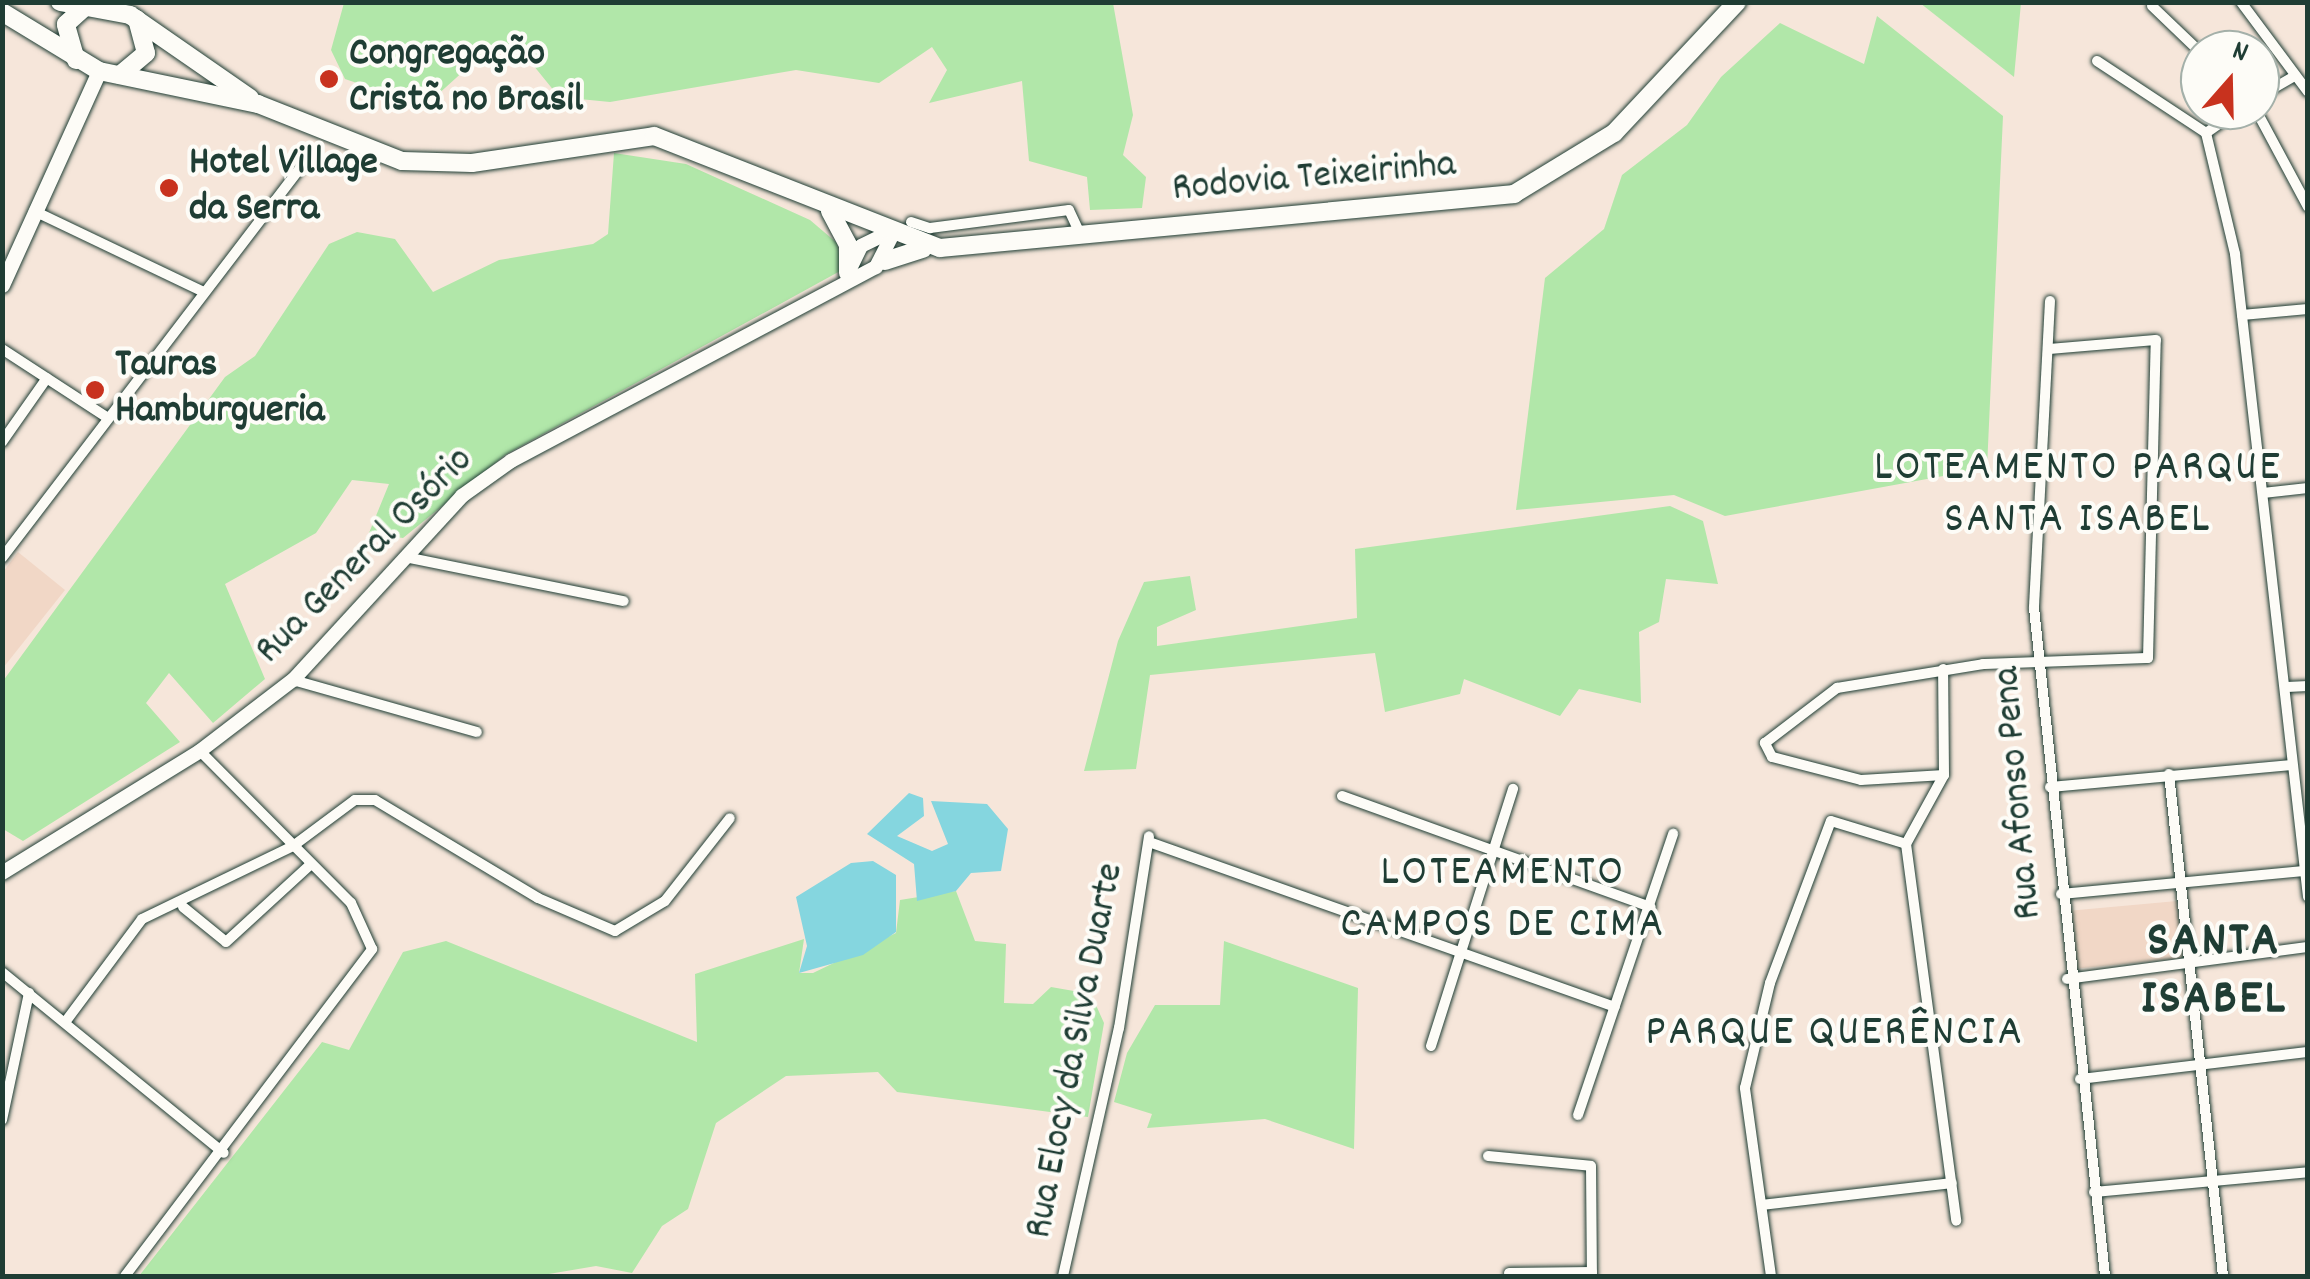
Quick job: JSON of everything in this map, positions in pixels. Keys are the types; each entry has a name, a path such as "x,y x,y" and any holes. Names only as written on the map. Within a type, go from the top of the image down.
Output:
{"main road":[{"path":"60,2 125,9 258,104"},
{"name":"Rodovia Teixeirinha","path":"258,104 435,166 654,136 889,235 937,248 1514,194 1614,133 1738,2"},
{"path":"2,285 8,256 34,211 76,108 86,65 66,24 86,4"},
{"path":"119,75 146,54 125,9"},
{"path":"2,12 86,65 258,104"},
{"path":"829,210 848,246 845,278"},
{"path":"885,260 937,248"}],"street":[{"path":"2241,2 2308,92"},
{"path":"2152,6 2180,33"},
{"path":"2097,60 2206,133 2242,315 2308,898"},
{"path":"2280,84 2294,76"},
{"path":"2206,133 2210,130"},
{"path":"2267,130 2308,207"},
{"path":"2,558 301,167"},
{"path":"911,222 944,225 1029,220 1070,210 1081,236"},
{"path":"34,211 202,292"},
{"path":"1029,220 1035,241"},
{"path":"937,248 944,225"},
{"path":"885,260 889,235"},
{"name":"Rua General Osório","path":"845,278 861,246 889,235"},
{"name":"Rua General Osório","path":"2,873 200,751 293,680 462,496 511,461 845,278 885,260"},
{"name":"Rua Afonso Pena","path":"2050,301 2038,660 2067,979 2106,1276"},
{"path":"2242,315 2308,309"},
{"path":"1944,776 1860,780 1764,750 1837,688 1943,669 2038,660 2148,658 2156,340 2048,348"},
{"path":"2,349 108,418"},
{"path":"2,442 47,378"},
{"path":"2264,493 2308,488"},
{"path":"405,557 624,601"},
{"path":"1943,669 1944,776 1906,844 1956,1222"},
{"path":"293,680 478,732"},
{"path":"2287,688 2308,686"},
{"path":"125,1276 224,1153 372,949 366,922 200,751"},
{"path":"2050,787 2292,764"},
{"path":"2170,774 2223,1276"},
{"path":"1432,1046 1513,789"},
{"path":"1342,796 1650,907"},
{"path":"66,1020 142,920 183,907 292,846 354,800 375,800 538,898 615,931 664,902 730,818"},
{"path":"1771,1276 1745,1088 1751,1058 1831,821 1906,844"},
{"path":"1578,1114 1673,834"},
{"name":"Rua Elocy da Silva Duarte","path":"1063,1276 1120,1028 1149,839 1461,950"},
{"path":"183,907 226,942 311,864"},
{"path":"2062,894 2304,871"},
{"path":"2067,979 2308,947"},
{"path":"1461,950 1615,1007"},
{"path":"2,972 66,1020 224,1153"},
{"path":"2,1120 29,993"},
{"path":"2080,1079 2308,1052"},
{"path":"1488,1156 1592,1166 1592,1274 1509,1273"},
{"path":"2094,1192 2308,1172"},
{"path":"1762,1205 1952,1184"}],"shaded area":[{"path":"18,552 65,590 3,668 3,572"},
{"path":"2177,901 2183,958 2073,969 2067,911"}],"green space":[{"path":"344,3 1113,3 1133,115 1123,155 1146,177 1142,208 1090,210 1087,177 1029,161 1022,81 929,103 947,70 932,47 879,83 796,70 610,102 559,97 525,55 497,41 425,106 345,79 331,50"},
{"path":"1920,3 2021,3 2014,77"},
{"path":"1877,16 2003,116 1987,468 1725,516 1674,495 1516,510 1545,278 1604,229 1622,175 1687,125 1721,77 1780,23 1864,64"},
{"path":"614,153 686,164 810,220 837,243 842,270 505,455 403,538 369,533 389,484 352,480 316,533 225,584 265,679 213,723 169,673 146,703 180,742 23,841 3,829 3,681 225,377 255,356 329,244 357,232 395,239 433,292 499,260 593,244 608,234"},
{"path":"1670,506 1703,521 1718,584 1666,579 1659,622 1639,632 1641,703 1579,689 1560,716 1464,679 1460,694 1385,712 1375,653 1150,675 1136,769 1084,771 1118,641 1144,582 1190,576 1196,610 1157,627 1157,646 1357,618 1355,549"},
{"path":"956,891 975,941 1006,944 1004,1003 1033,1004 1051,987 1091,994 1104,1023 1088,1117 897,1092 878,1072 786,1076 716,1123 688,1209 662,1226 632,1273 596,1266 537,1276 139,1276 322,1042 349,1050 403,952 446,941 697,1042 695,974 804,939 799,973 813,973 896,933 900,900"},
{"path":"1224,941 1358,988 1354,1149 1265,1119 1147,1128 1152,1114 1114,1102 1127,1053 1155,1005 1220,1005"}],"water":[{"path":"909,793 923,798 924,816 897,836 932,851 948,844 931,801 987,804 1008,829 1001,871 971,873 956,891 917,901 914,864 867,834"},
{"path":"873,861 896,875 896,932 863,955 799,973 807,946 796,897 851,863"}],"place":[{"name":"Congregação Cristã no Brasil","path":"329,79"},
{"name":"Hotel Village da Serra","path":"169,188"},
{"name":"Tauras Hamburgueria","path":"95,390"}],"district":[{"name":"LOTEAMENTO PARQUE SANTA ISABEL","path":"2078,496"},
{"name":"LOTEAMENTO CAMPOS DE CIMA","path":"1503,901"},
{"name":"SANTA ISABEL","path":"2214,972"},
{"name":"PARQUE QUERÊNCIA","path":"1835,1035"}]}
